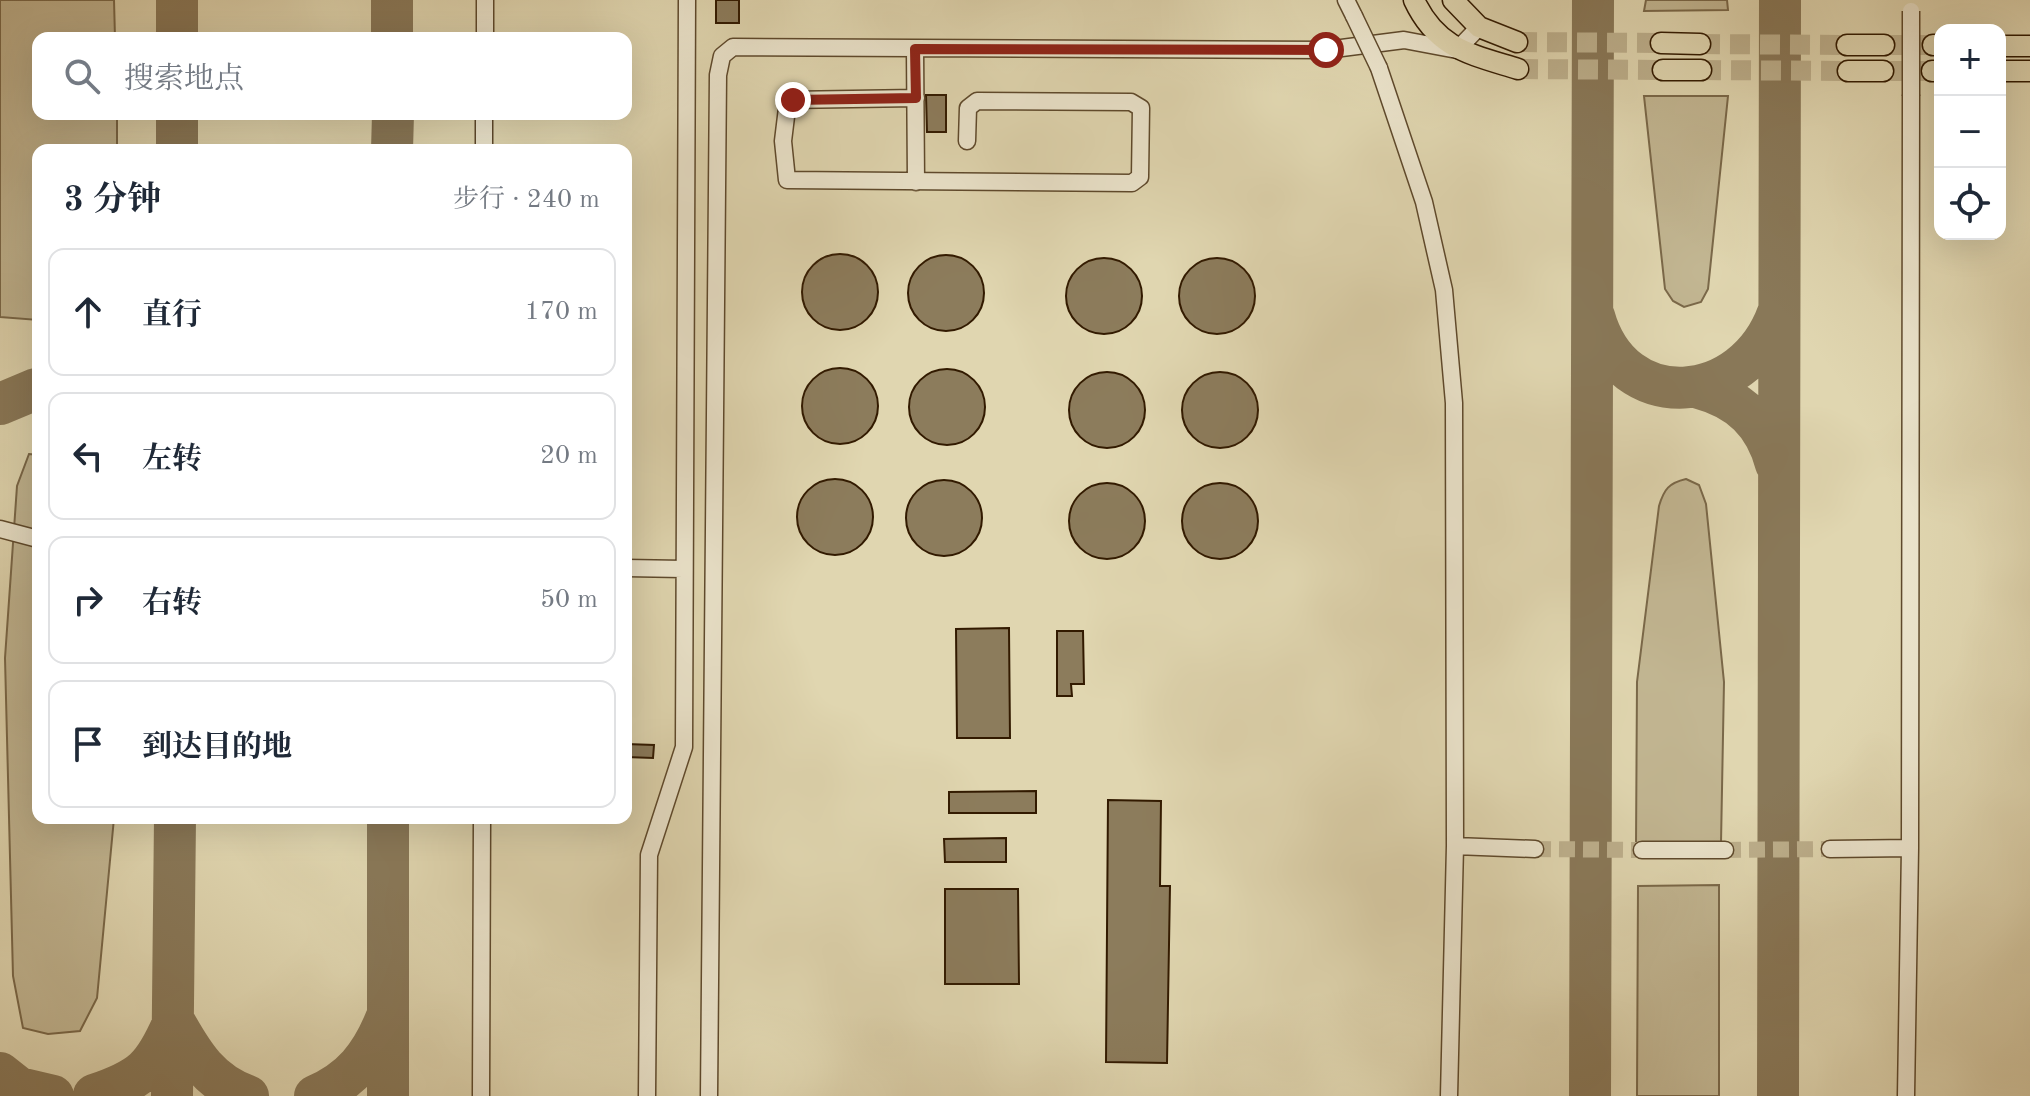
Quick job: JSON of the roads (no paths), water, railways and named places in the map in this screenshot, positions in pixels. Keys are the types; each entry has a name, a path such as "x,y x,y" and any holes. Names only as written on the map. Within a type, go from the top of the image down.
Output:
{"main road":[{"path":"1414,0 1425,24 1457,50 1518,69"},
{"path":"1453,0 1479,27 1517,42"},
{"path":"1661,43 1700,44"},
{"path":"1847,45 1884,45"},
{"path":"2006,46 2030,46"},
{"path":"1663,70 1701,70"},
{"path":"1848,71 1883,71"},
{"path":"2006,71 2030,71"}],"lane":[{"path":"485,0 485,32"},
{"path":"647,1096 649,855 684,747 687,0"},
{"path":"1346,0 1379,68 1424,202 1444,290 1454,403 1457,518 1455,846 1449,1096"},
{"path":"1906,1096 1910,848 1911,5"},
{"path":"709,1096 718,75 722,56 733,47 1326,50 1404,40 1457,50 1479,27"},
{"path":"915,49 916,182"},
{"path":"916,98 788,100 783,141 785,177 790,182 1137,182 1140,177 1141,108 1131,102 977,101 968,108 967,141"},
{"path":"484,120 484,144"},
{"path":"0,529 32,537"},
{"path":"632,568 683,569"},
{"path":"481,1096 482,824"},
{"path":"1455,846 1535,849"},
{"path":"1830,849 1910,848"},
{"path":"1642,850 1725,850"}],"tunnel":[{"path":"1517,42 1661,43"},
{"path":"1700,44 1847,45"},
{"path":"1884,45 1933,45"},
{"path":"1518,69 1663,70"},
{"path":"1701,70 1848,71"},
{"path":"1883,71 1932,71"},
{"path":"1535,849 1642,850"},
{"path":"1725,850 1830,849"}]}
